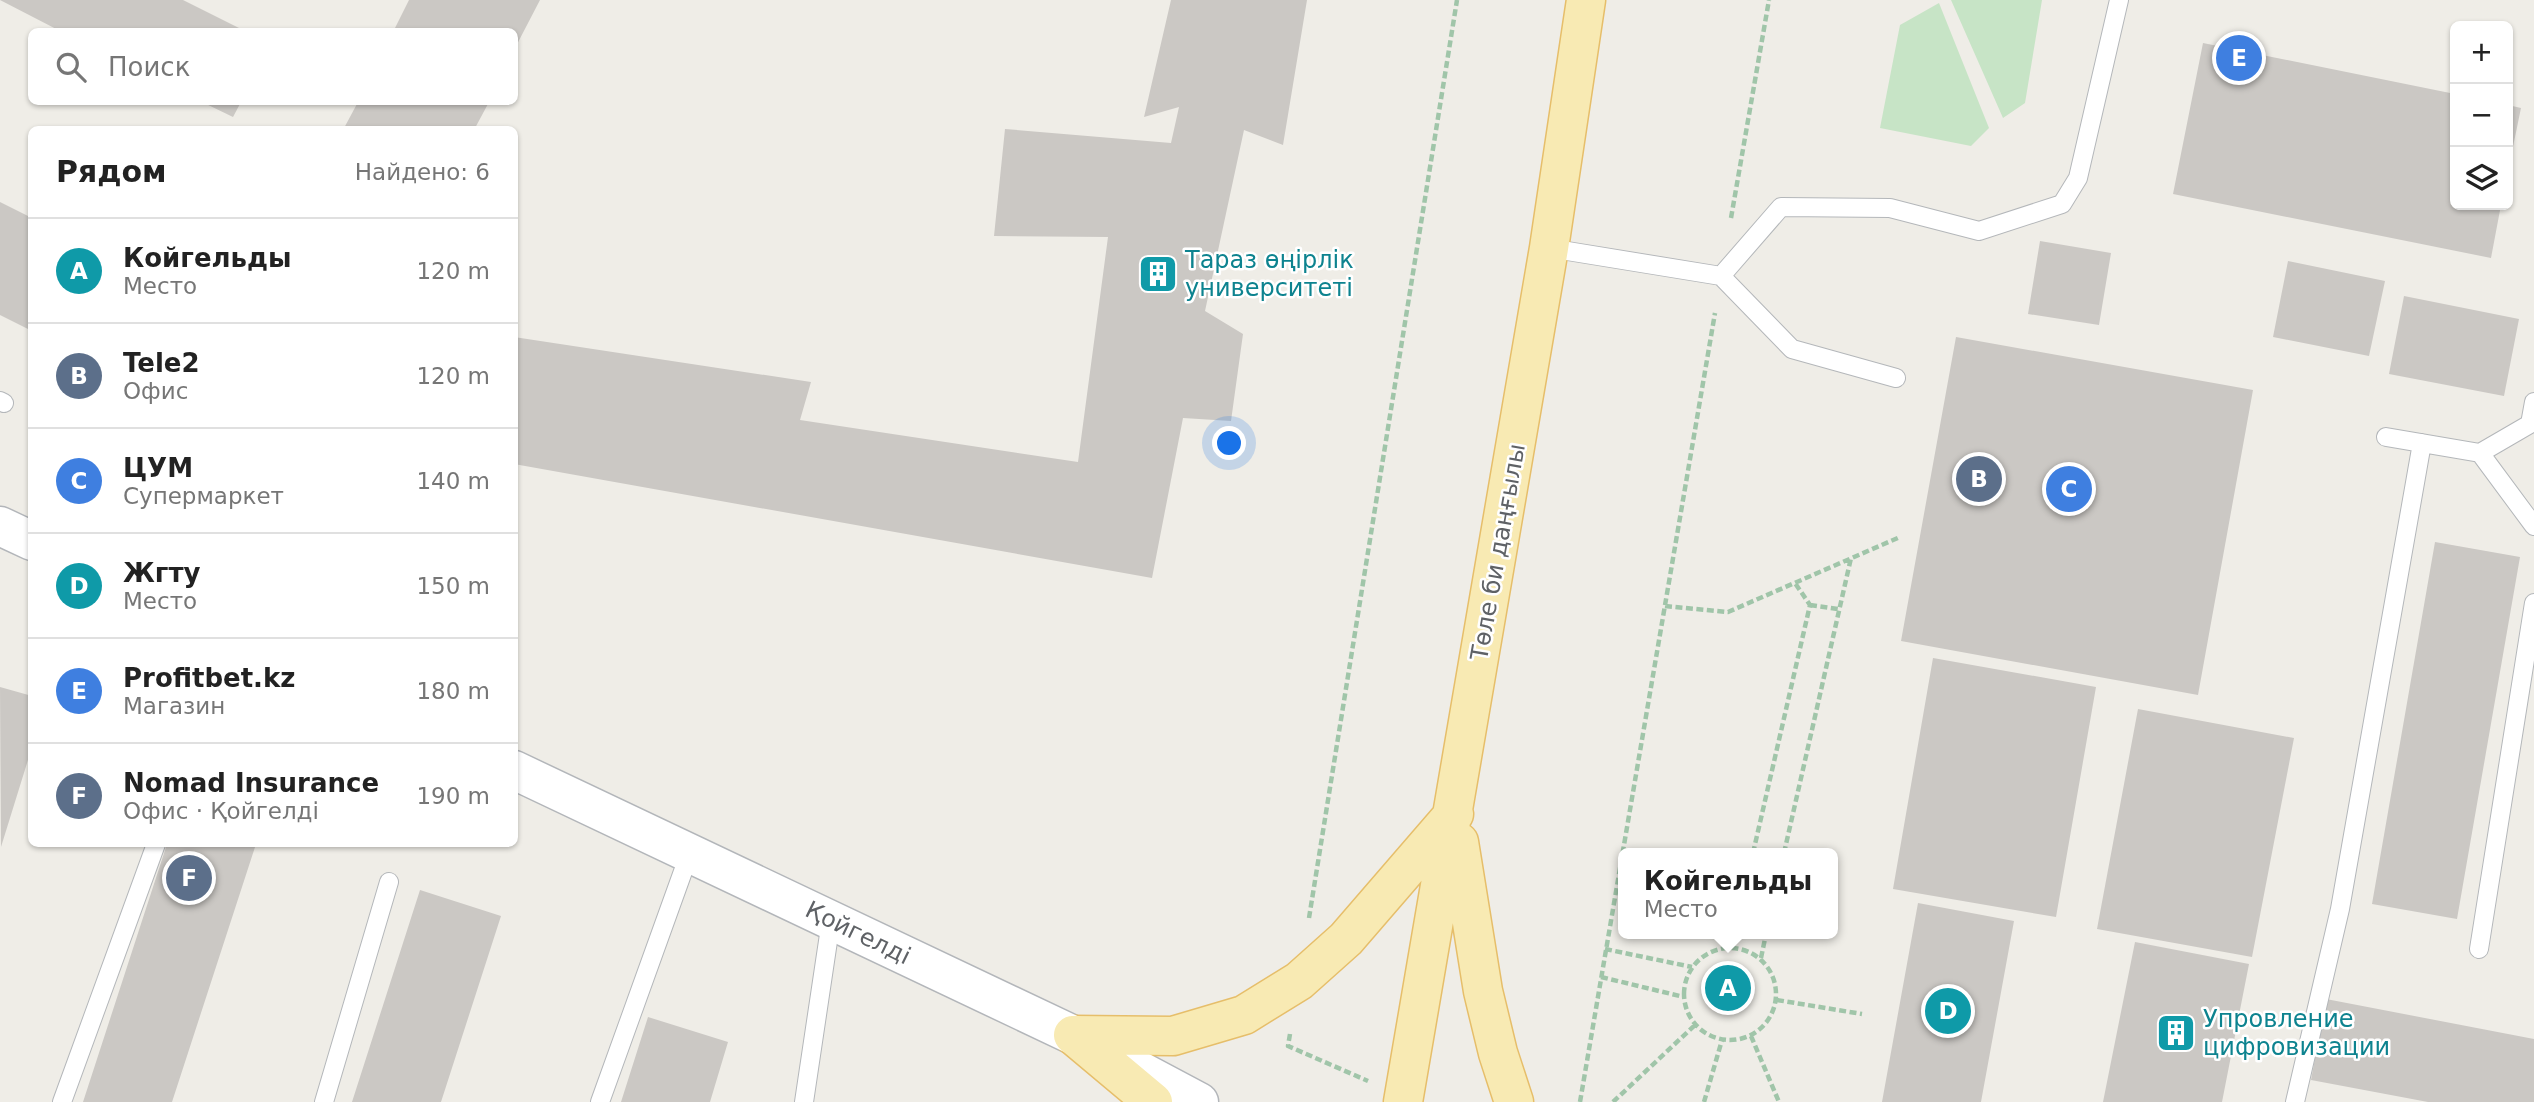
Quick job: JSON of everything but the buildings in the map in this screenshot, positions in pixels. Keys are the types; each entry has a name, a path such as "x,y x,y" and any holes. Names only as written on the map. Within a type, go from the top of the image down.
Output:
{"main road":[{"name":"Төле би даңғылы","path":"1404,1099 1549,248 1586,0"},
{"path":"1073,1035 1173,1036 1244,1016 1299,982 1346,939 1454,812"},
{"path":"1454,812 1482,991 1514,1102"},
{"path":"1073,1035 1153,1102"}],"street":[{"path":"0,526 28,539"},
{"name":"Қойгелді","path":"518,771 1073,1035 1199,1102"}],"lane":[{"path":"1721,276 1781,207 1889,208 1979,231 2062,204 2078,178 2119,0"},
{"path":"1549,248 1721,276 1792,349 1896,378"},
{"path":"2386,437 2480,453 2530,424 2534,402"},
{"path":"2295,1102 2340,909 2422,443"},
{"path":"2480,453 2534,526"},
{"path":"2479,949 2534,603"},
{"path":"62,1102 155,847"},
{"path":"600,1102 690,852"},
{"path":"324,1102 388,882"},
{"path":"804,1102 831,921"}],"path":[{"path":"1404,1099 1288,1046 1457,0"},
{"path":"1623,848 1769,0"},
{"path":"1665,606 1728,612 1900,537"},
{"path":"1785,848 1851,558"},
{"path":"1795,583 1810,604 1838,609"},
{"path":"1754,848 1810,604"},
{"path":"1580,1102 1618,875"},
{"path":"1732,947 1734,939"},
{"path":"1760,958 1765,939"},
{"path":"1732,947 1746,950 1760,958 1770,969 1776,984 1776,1000 1772,1014 1763,1027 1752,1036 1722,1040 1695,1025 1687,1012 1685,982 1692,967 1702,956 1716,949 1732,947"},
{"path":"1605,950 1692,967"},
{"path":"1601,977 1684,997"},
{"path":"1776,1000 1862,1014"},
{"path":"1613,1102 1695,1025"},
{"path":"1752,1036 1779,1102"},
{"path":"1704,1102 1722,1040"}],"green space":[{"path":"1951,0 2042,0 2025,103 2003,118"},
{"path":"1939,3 1989,128 1971,146 1880,128 1900,25"}],"place":[{"name":"Profitbet.kz","path":"2239,58"},
{"name":"Тараз өңірлік университеті","path":"1158,274"},
{"name":"Tele2","path":"1979,479"},
{"name":"ЦУМ","path":"2069,489"},
{"name":"Nomad Insurance","path":"189,878"},
{"name":"Койгельды","path":"1728,988"},
{"name":"Жгту","path":"1948,1011"},
{"name":"Упровление цифровизации","path":"2176,1033"}]}
